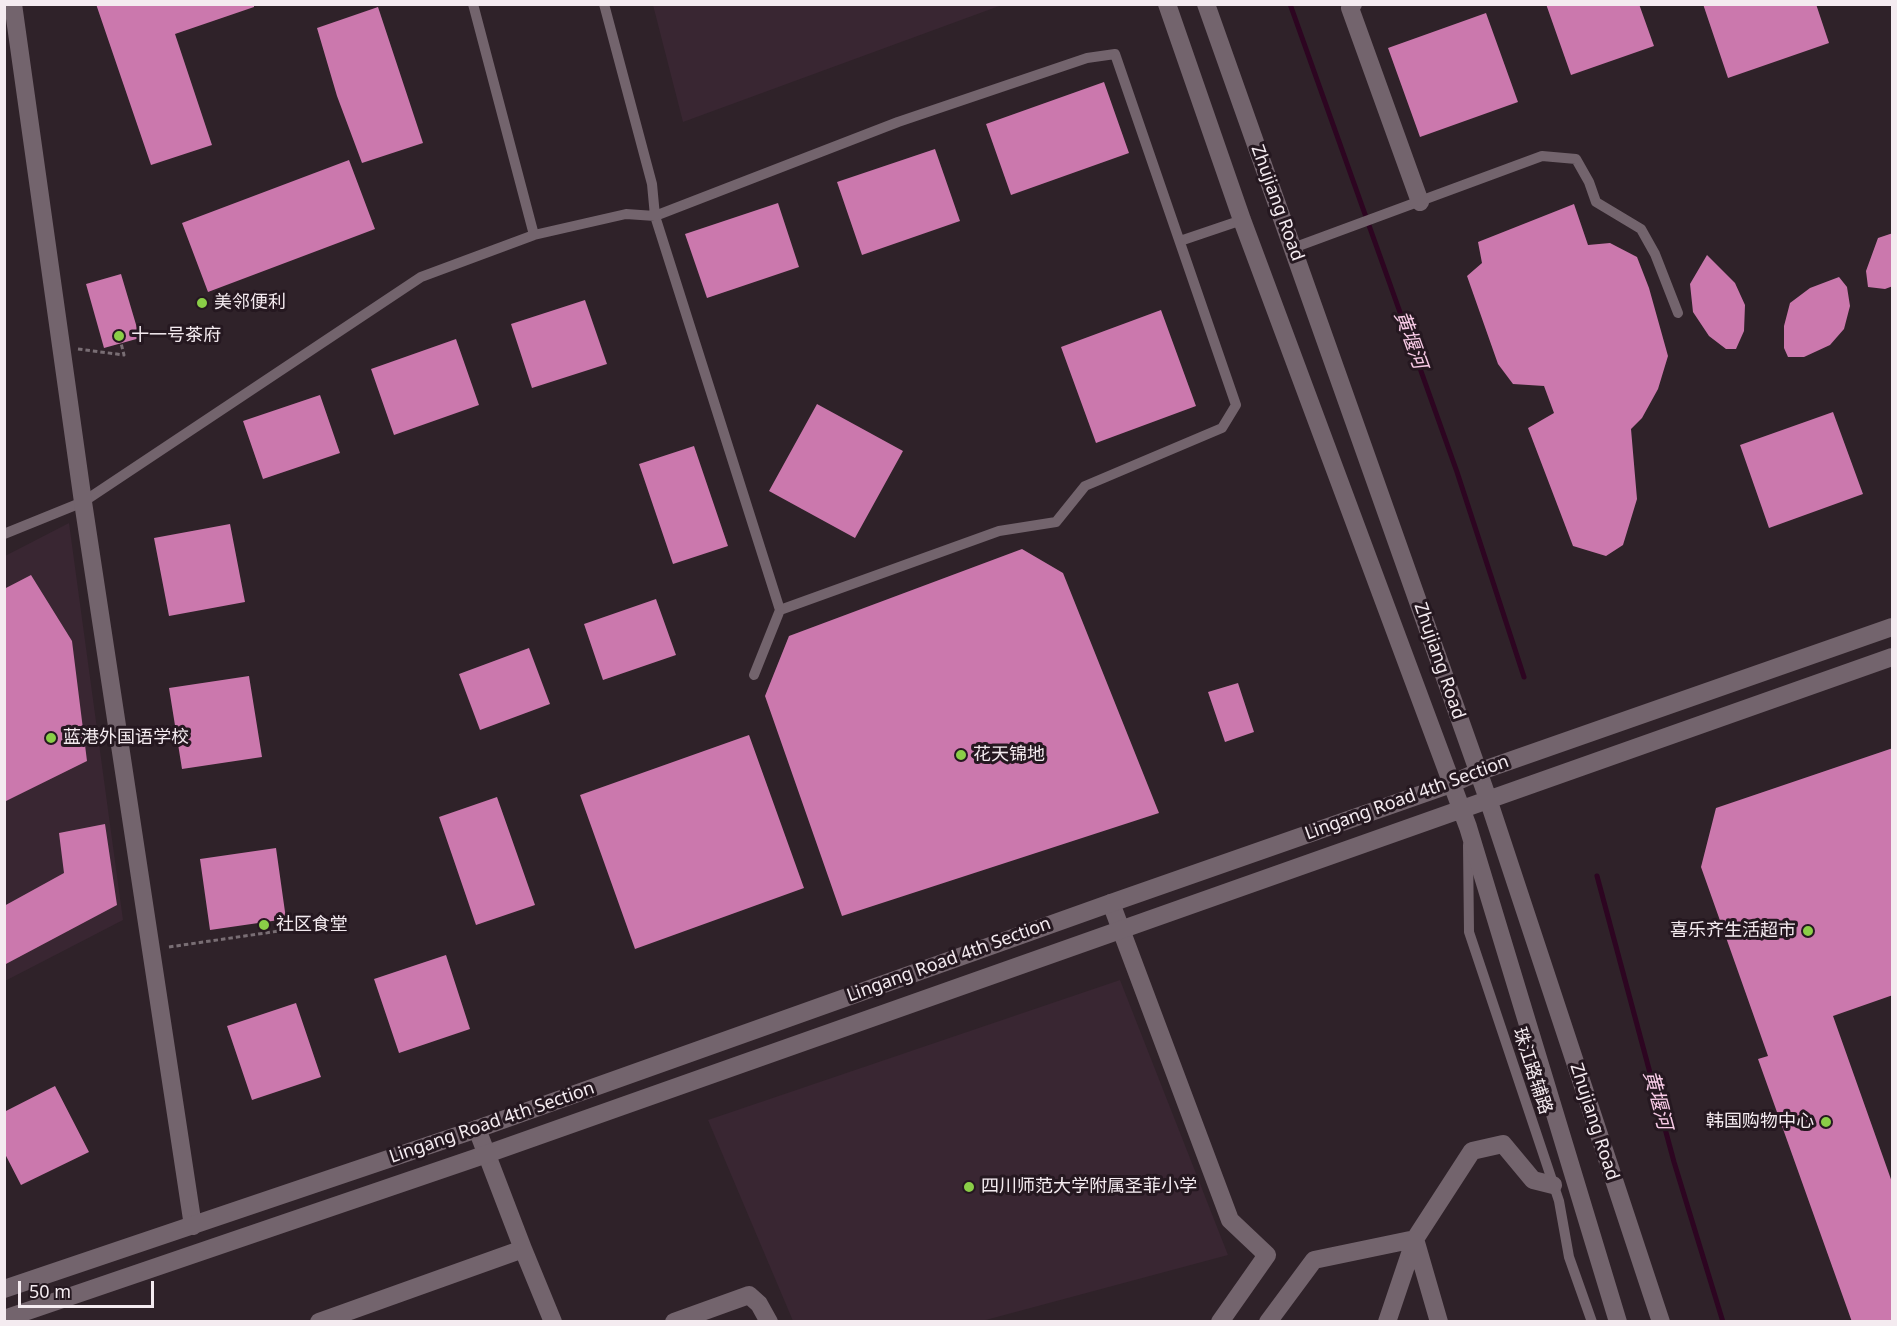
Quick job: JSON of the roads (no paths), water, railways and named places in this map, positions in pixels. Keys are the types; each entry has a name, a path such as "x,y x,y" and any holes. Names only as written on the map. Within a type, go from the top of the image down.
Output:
{"main road":[{"path":"13,4 83,502 193,1226"},
{"name":"Zhujiang Road","path":"1167,4 1242,220 1468,827 1618,1322"},
{"name":"Zhujiang Road","path":"1206,4 1488,799 1660,1322"},
{"path":"1353,4 1350,8 1420,202"},
{"name":"Lingang Road 4th Section","path":"4,1289 477,1129 1451,784 1478,772 1893,627"},
{"name":"Lingang Road 4th Section","path":"4,1320 487,1154 1893,657"},
{"path":"1111,903 1230,1220 1267,1255 1220,1322"},
{"path":"477,1129 553,1322"},
{"path":"1387,1322 1415,1239 1472,1151 1503,1144 1533,1180 1553,1185"},
{"path":"1268,1322 1314,1260 1415,1239"},
{"path":"1415,1239 1439,1322"},
{"path":"318,1322 523,1249"},
{"path":"674,1322 749,1295 759,1304 769,1322"}],"lane":[{"path":"473,4 534,235"},
{"path":"604,4 652,184 655,216 780,610 754,675"},
{"path":"4,534 83,502 421,277 534,235 626,214 655,216 909,118 1087,58 1115,54 1236,405 1222,428 1085,486 1056,522 999,531 780,610"},
{"path":"1293,248 1542,156 1576,159 1589,182 1596,202 1641,229 1655,254 1678,313"},
{"path":"1180,241 1242,220"},
{"name":"珠江路辅路","path":"1468,827 1468,932 1553,1185 1569,1257 1592,1322"}],"waterway":[{"name":"黄堰河","path":"1290,4 1457,472 1524,677"},
{"name":"黄堰河","path":"1597,876 1674,1162 1723,1322"}],"place":[{"name":"美邻便利","path":"202,303"},
{"name":"十一号茶府","path":"119,336"},
{"name":"蓝港外国语学校","path":"51,738"},
{"name":"花天锦地","path":"961,755"},
{"name":"社区食堂","path":"264,925"},
{"name":"喜乐齐生活超市","path":"1808,931"},
{"name":"韩国购物中心","path":"1826,1122"},
{"name":"四川师范大学附属圣菲小学","path":"969,1187"}]}
